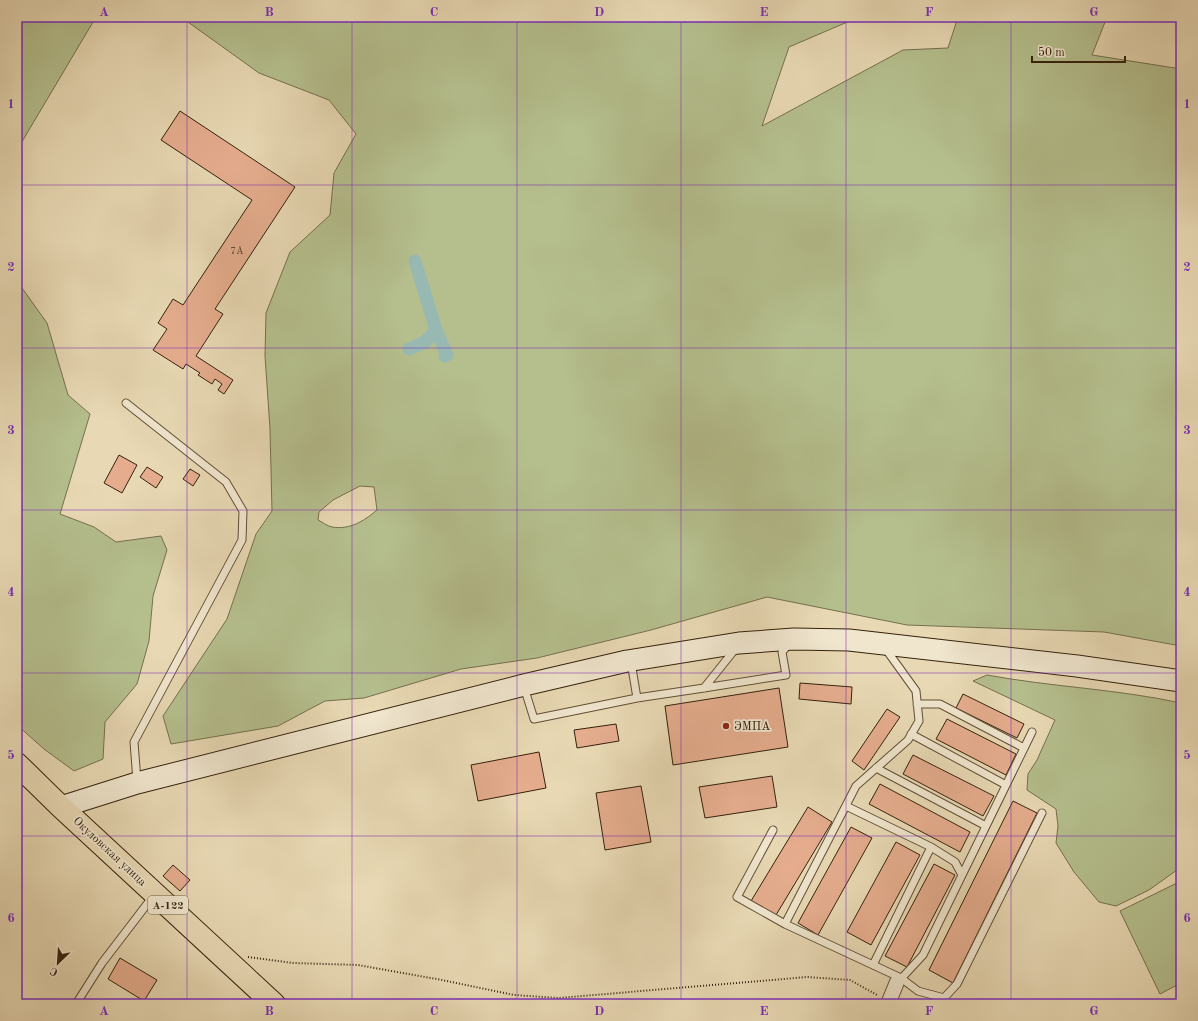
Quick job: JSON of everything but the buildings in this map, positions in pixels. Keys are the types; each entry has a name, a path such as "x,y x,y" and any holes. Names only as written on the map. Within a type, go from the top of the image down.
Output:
{"main road":[{"path":"61,807 137,783 524,685 630,660 739,643 794,639 849,640 1077,666 1181,681"},
{"name":"Окуловская улица","path":"17,764 61,807 274,1004"}],"street":[{"path":"888,1003 899,980"}],"lane":[{"path":"126,403 226,482 243,511 242,540 134,742 137,783"},
{"path":"524,685 534,719 637,698 786,675 782,652 794,639"},
{"path":"704,688 739,643"},
{"path":"785,924 856,786 908,740 919,721 916,691 883,644"},
{"path":"630,660 637,698"},
{"path":"918,704 940,704 1024,748"},
{"path":"899,980 923,955 1032,732"},
{"path":"911,734 1006,785"},
{"path":"876,768 986,826"},
{"path":"846,806 932,847 955,862 962,876"},
{"path":"773,830 737,897 785,924 873,965 918,992 944,998 957,984 1042,813"},
{"path":"873,965 932,847"},
{"path":"76,1004 102,963 155,893"}],"path":[{"path":"247,957 293,963 358,965 514,995 559,998 807,977 850,980 888,1003"}],"green space":[{"path":"17,17 96,17 17,150"},
{"path":"181,17 859,17 789,47 762,126 903,50 948,48 958,17 1107,17 1092,55 1181,69 1181,646 1104,632 907,625 767,597 651,630 537,658 461,669 364,698 325,701 278,726 171,744 163,716 227,619 256,534 272,511 270,429 265,356 266,313 290,252 330,215 334,173 356,134 329,100 259,73","holes":["360,486 374,487 377,510 362,521 351,526 339,528 326,525 318,520 319,512 333,500"]},
{"path":"17,281 47,323 68,395 90,414 60,514 94,527 116,542 161,536 167,550 153,596 149,641 137,684 105,722 103,759 74,771 44,749 17,725"},
{"path":"987,675 1133,694 1181,703 1181,867 1149,890 1116,906 1099,902 1074,872 1056,843 1058,826 1056,809 1027,790 1028,774 1037,760 1055,720 973,681"},
{"path":"1181,881 1181,983 1160,994 1120,911"}],"waterway":[{"path":"409,349 425,342 436,330 415,261"},
{"path":"436,330 447,355 445,356"}],"place":[{"name":"ЭМПА","path":"726,726"}]}
